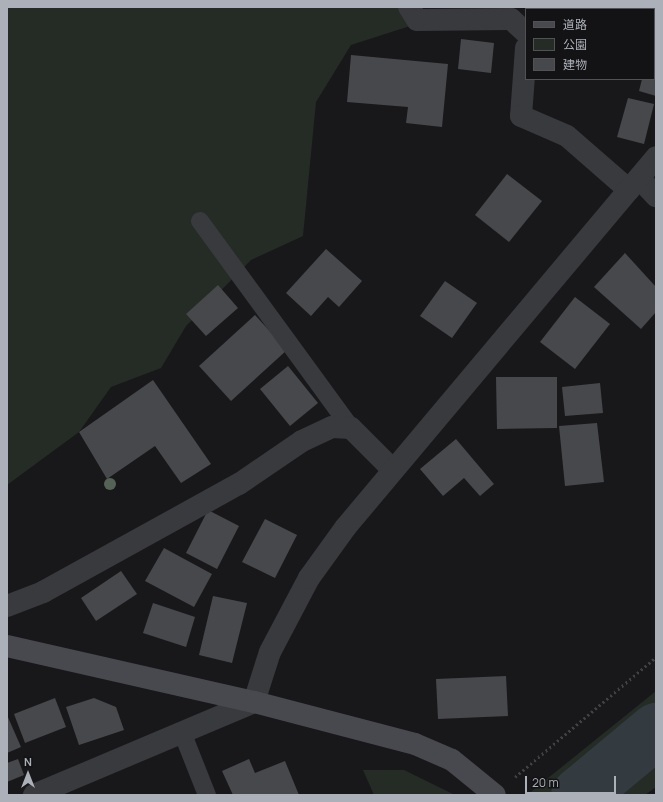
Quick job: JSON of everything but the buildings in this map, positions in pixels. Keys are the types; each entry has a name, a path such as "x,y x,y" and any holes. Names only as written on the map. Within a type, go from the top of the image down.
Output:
{"street":[{"path":"409,7 417,20 511,19 525,32"},
{"path":"525,62 521,116 567,136 634,184 656,196"},
{"path":"34,795 254,702 270,652 309,578 392,469 656,157"},
{"path":"7,606 44,592 240,484 302,441 332,427 351,428 392,469"},
{"path":"7,646 254,702 421,746 452,760 494,795"}],"lane":[{"path":"200,221 351,428"},
{"path":"182,732 207,795"}],"path":[{"path":"494,795 656,657"}],"green space":[{"path":"7,7 399,7 410,26 351,45 316,102 303,236 251,260 186,326 161,368 111,387 79,432 7,485"},
{"path":"656,691 656,787 645,795 527,795"},
{"path":"363,770 404,770 455,795 374,795"}],"waterway":[{"path":"578,795 656,730"}]}
